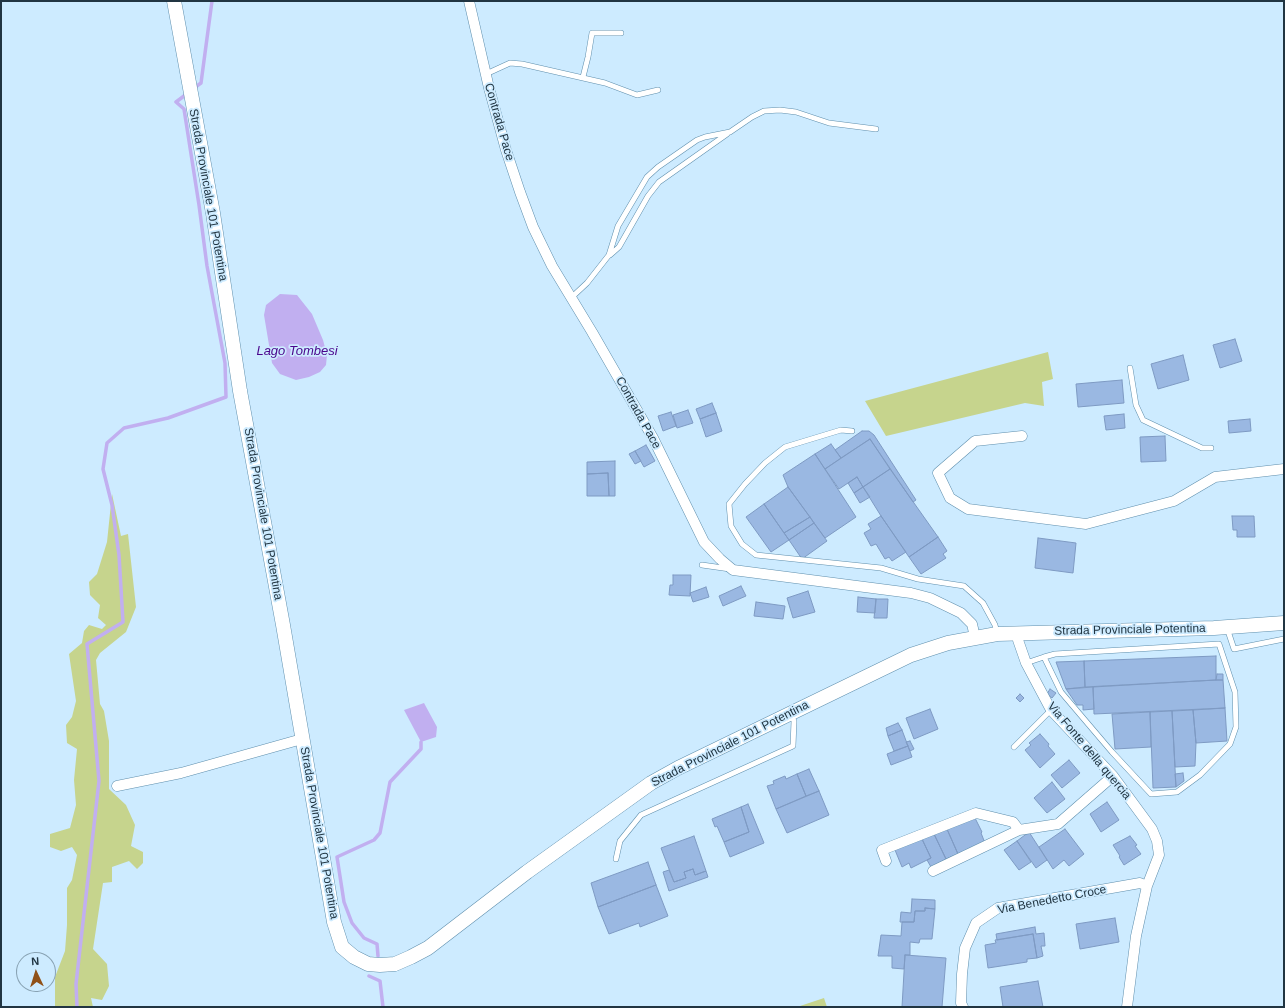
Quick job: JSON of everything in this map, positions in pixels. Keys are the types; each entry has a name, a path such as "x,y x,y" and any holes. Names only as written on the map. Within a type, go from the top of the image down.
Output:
{"main road":[{"name":"Strada Provinciale 101 Potentina","path":"174,1 213,213 240,391 283,625 334,922 342,947 354,957 368,964 395,964 428,948 527,872 651,783 678,768 911,655 948,643 975,637"},
{"name":"Strada Provinciale Potentina","path":"975,637 1018,633 1229,627 1284,623"}],"street":[{"name":"Contrada Pace","path":"469,1 506,150 528,213 552,266 572,297 653,438 704,542 733,570"},
{"path":"1022,436 975,441 938,473 950,498 968,509 1086,524 1174,501 1215,477 1284,469"},
{"path":"733,570 911,593 930,598 961,613 972,624 975,637"},
{"name":"Via Fonte della quercia","path":"1018,633 1018,640 1026,663 1051,710 1113,776 1152,829 1157,841 1159,855 1147,886 1136,936 1127,1007"},
{"path":"117,786 181,773 302,739"},
{"path":"933,872 1019,830 1058,824 1113,776"},
{"path":"886,861 882,850 976,813 1013,822 1019,830"},
{"name":"Via Benedetto Croce","path":"963,1007 961,1003 961,996 965,948 976,923 998,908 1140,883 1147,886"}],"lane":[{"path":"582,77 588,57 592,33 621,33"},
{"path":"486,74 510,63 522,64 605,83 637,95 658,90"},
{"path":"572,297 587,284 609,256 619,247 648,196 659,182 752,117 764,111 780,110 796,112 829,123 876,129"},
{"path":"609,256 618,226 647,177 658,167 697,140 730,132"},
{"path":"1130,368 1136,405 1144,420 1202,448 1211,448"},
{"path":"852,431 841,430 785,447 765,463 729,504 731,526 742,544 756,555 881,568 918,579 964,586 983,603 995,625 997,634"},
{"path":"702,565 733,570"},
{"path":"1229,627 1229,634 1234,650 1284,638"},
{"path":"1026,663 1044,657 1056,654 1219,644 1235,692 1236,727 1230,744 1200,775 1177,792 1150,794 1061,692 1044,657"},
{"path":"1014,747 1051,710"},
{"path":"616,859 620,841 640,815 793,746 794,721 791,714"}],"green space":[{"path":"1048,352 1053,379 1042,382 1044,406 1025,403 886,436 865,401"},
{"path":"112,494 121,536 128,534 136,607 126,632 100,653 96,660 100,704 104,711 109,741 109,789 126,805 135,825 131,846 143,852 143,863 137,869 129,861 112,867 112,882 103,883 93,949 107,964 109,986 102,1000 91,998 93,1007 55,1007 56,974 65,951 67,888 72,880 77,855 72,847 61,851 50,847 50,834 70,828 76,805 74,780 77,749 67,743 66,725 72,717 76,701 69,654 82,643 84,631 89,625 102,629 106,625 98,618 100,605 90,595 89,582 97,574 107,542"},
{"path":"824,998 827,1007 797,1007"}],"water":[{"name":"Lago Tombesi","path":"280,294 297,295 312,314 323,340 327,355 326,365 320,372 309,377 296,380 280,374 272,363 264,315 266,305"},
{"path":"424,703 437,727 436,737 421,742 404,710"}],"building":[{"path":"1235,339 1242,361 1220,368 1213,345"},
{"path":"1183,355 1189,380 1158,389 1151,364"},
{"path":"1122,380 1124,403 1078,407 1076,384"},
{"path":"712,403 716,413 700,419 696,409"},
{"path":"688,410 693,423 677,428 673,415"},
{"path":"671,412 676,426 663,431 658,416"},
{"path":"716,413 722,431 706,437 700,419"},
{"path":"1124,414 1125,428 1106,430 1104,416"},
{"path":"1250,419 1251,431 1229,433 1228,421"},
{"path":"862,431 869,431 874,435 916,500 913,502 870,439 841,458 835,450"},
{"path":"1165,436 1166,461 1141,462 1140,437"},
{"path":"870,439 890,469 863,487 857,477 839,489 825,469"},
{"path":"831,444 841,458 825,469 815,454"},
{"path":"646,445 655,461 644,467 635,451"},
{"path":"635,451 641,461 635,464 629,454"},
{"path":"815,454 856,517 825,538 788,487 783,475"},
{"path":"615,461 615,496 609,496 608,473 587,474 587,462"},
{"path":"890,469 938,537 909,557 863,487"},
{"path":"608,473 609,496 587,496 587,474"},
{"path":"857,477 863,487 854,493 848,483"},
{"path":"788,487 810,517 784,533 764,504"},
{"path":"863,487 870,497 860,503 854,493"},
{"path":"764,504 789,540 771,552 746,517"},
{"path":"881,516 906,552 892,561 889,557 885,559 876,544 871,546 864,533 871,529 868,524"},
{"path":"1232,516 1254,516 1255,537 1237,537 1237,530 1233,530"},
{"path":"810,517 814,523 789,540 784,533"},
{"path":"814,523 827,541 802,559 789,540"},
{"path":"938,537 947,551 943,554 946,558 921,574 909,557"},
{"path":"1038,538 1076,543 1073,573 1035,568"},
{"path":"673,575 691,575 690,596 669,595 670,585 673,585"},
{"path":"741,586 746,596 723,606 719,596"},
{"path":"706,587 709,597 693,602 690,593"},
{"path":"808,591 815,612 793,618 787,598"},
{"path":"858,597 876,599 875,613 857,612"},
{"path":"876,599 888,599 887,618 874,618"},
{"path":"756,602 785,606 783,619 754,616"},
{"path":"1216,656 1216,680 1085,687 1084,661"},
{"path":"1084,661 1085,687 1066,689 1056,662"},
{"path":"1217,674 1223,674 1223,680 1216,680"},
{"path":"1223,680 1225,708 1094,714 1093,687"},
{"path":"1093,687 1094,709 1083,710 1083,705 1077,705 1066,689"},
{"path":"1050,689 1056,693 1052,698 1047,694"},
{"path":"1020,694 1024,698 1020,702 1016,698"},
{"path":"1225,708 1227,741 1196,743 1193,710"},
{"path":"930,709 938,729 914,739 906,718"},
{"path":"1193,710 1196,743 1195,766 1175,767 1172,711"},
{"path":"1172,711 1176,787 1153,788 1150,712"},
{"path":"1150,712 1151,747 1115,749 1112,714"},
{"path":"898,723 902,730 888,736 886,728"},
{"path":"902,730 908,746 894,751 888,736"},
{"path":"1040,734 1055,754 1040,768 1025,750 1031,745 1029,743"},
{"path":"910,741 914,749 910,751 906,742"},
{"path":"908,746 912,757 891,765 887,754"},
{"path":"1069,760 1080,773 1062,788 1051,775"},
{"path":"809,769 819,791 806,796 797,774"},
{"path":"1183,773 1184,781 1176,787 1175,774"},
{"path":"797,774 806,796 776,809 767,786 774,784 773,781 785,776 786,779"},
{"path":"1052,782 1065,799 1047,813 1034,798"},
{"path":"819,791 829,815 787,833 776,809"},
{"path":"1107,802 1119,820 1101,832 1090,814"},
{"path":"748,804 764,843 730,857 724,842 749,832 741,807"},
{"path":"741,807 749,832 724,842 712,819"},
{"path":"974,816 982,832 981,833 985,843 958,854 947,829"},
{"path":"946,827 958,854 946,859 934,834"},
{"path":"1065,829 1084,854 1069,866 1064,860 1053,869 1039,847"},
{"path":"1029,832 1047,860 1036,868 1017,841"},
{"path":"934,834 946,859 931,867 927,860 931,858 922,839"},
{"path":"694,836 706,871 695,875 693,869 684,872 686,878 674,882 661,848"},
{"path":"1130,836 1137,845 1135,846 1141,854 1124,865 1113,845"},
{"path":"921,837 931,858 911,868 909,863 902,867 895,850"},
{"path":"1017,841 1031,862 1019,870 1004,850"},
{"path":"648,862 656,885 598,907 591,883"},
{"path":"693,869 695,875 706,871 708,877 669,891 663,872 669,870 674,882 686,878 684,872"},
{"path":"656,885 668,916 640,927 639,923 609,934 598,907"},
{"path":"912,899 935,900 935,909 925,908 925,911 915,911 914,922 900,922 901,912 911,913"},
{"path":"925,908 935,909 932,939 920,939 919,943 910,942 910,955 905,955 904,969 892,968 892,956 878,956 881,935 901,936 902,922 914,922 915,911 925,911"},
{"path":"1115,918 1119,942 1080,949 1076,924"},
{"path":"1035,927 1036,934 1044,933 1045,946 1041,946 1043,956 1037,958 1033,934 997,940 996,934"},
{"path":"1033,934 1037,958 1027,959 1027,962 988,968 985,945 996,943 995,940"},
{"path":"905,955 946,958 942,1007 902,1007"},
{"path":"1038,981 1043,1007 1003,1007 1000,987"}],"waterway":[{"path":"194,88 201,83 212,1"},
{"path":"77,1007 76,984 99,781 87,644 123,622 119,555 112,505 103,469 107,443 124,428 168,418 226,397 225,363 207,266 184,109 176,102 188,93"},
{"path":"378,956 377,944 364,938 352,923 344,902 337,857 374,840 380,833 390,782 421,749 421,742"},
{"path":"369,976 380,981 383,1007"}]}
